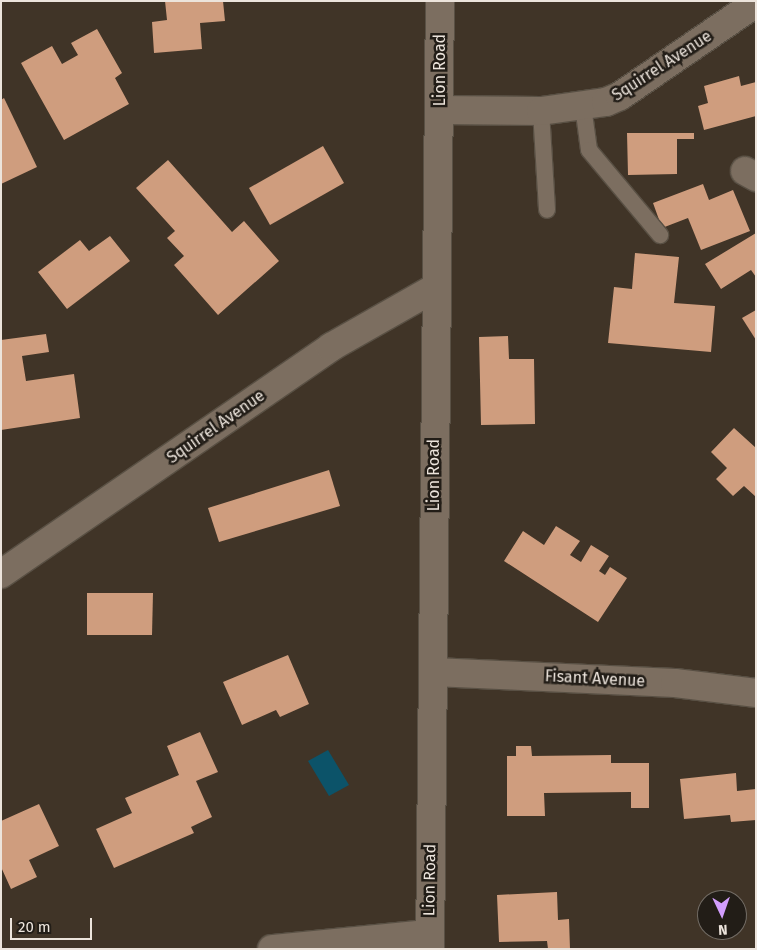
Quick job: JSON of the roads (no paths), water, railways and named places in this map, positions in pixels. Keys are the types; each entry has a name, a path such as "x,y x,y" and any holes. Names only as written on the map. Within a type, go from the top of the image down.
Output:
{"street":[{"name":"Lion Road","path":"430,941 434,672 435,288 440,110 440,1"},
{"name":"Squirrel Avenue","path":"440,110 541,111 583,106 620,96 756,3"},
{"name":"Squirrel Avenue","path":"1,574 332,347 435,288"},
{"name":"Fisant Avenue","path":"434,672 675,683 756,693"},
{"path":"272,949 430,941"}],"lane":[{"path":"583,106 589,150 660,235"},
{"path":"541,111 547,210"}],"water":[{"path":"328,750 349,785 329,796 308,761"}]}
